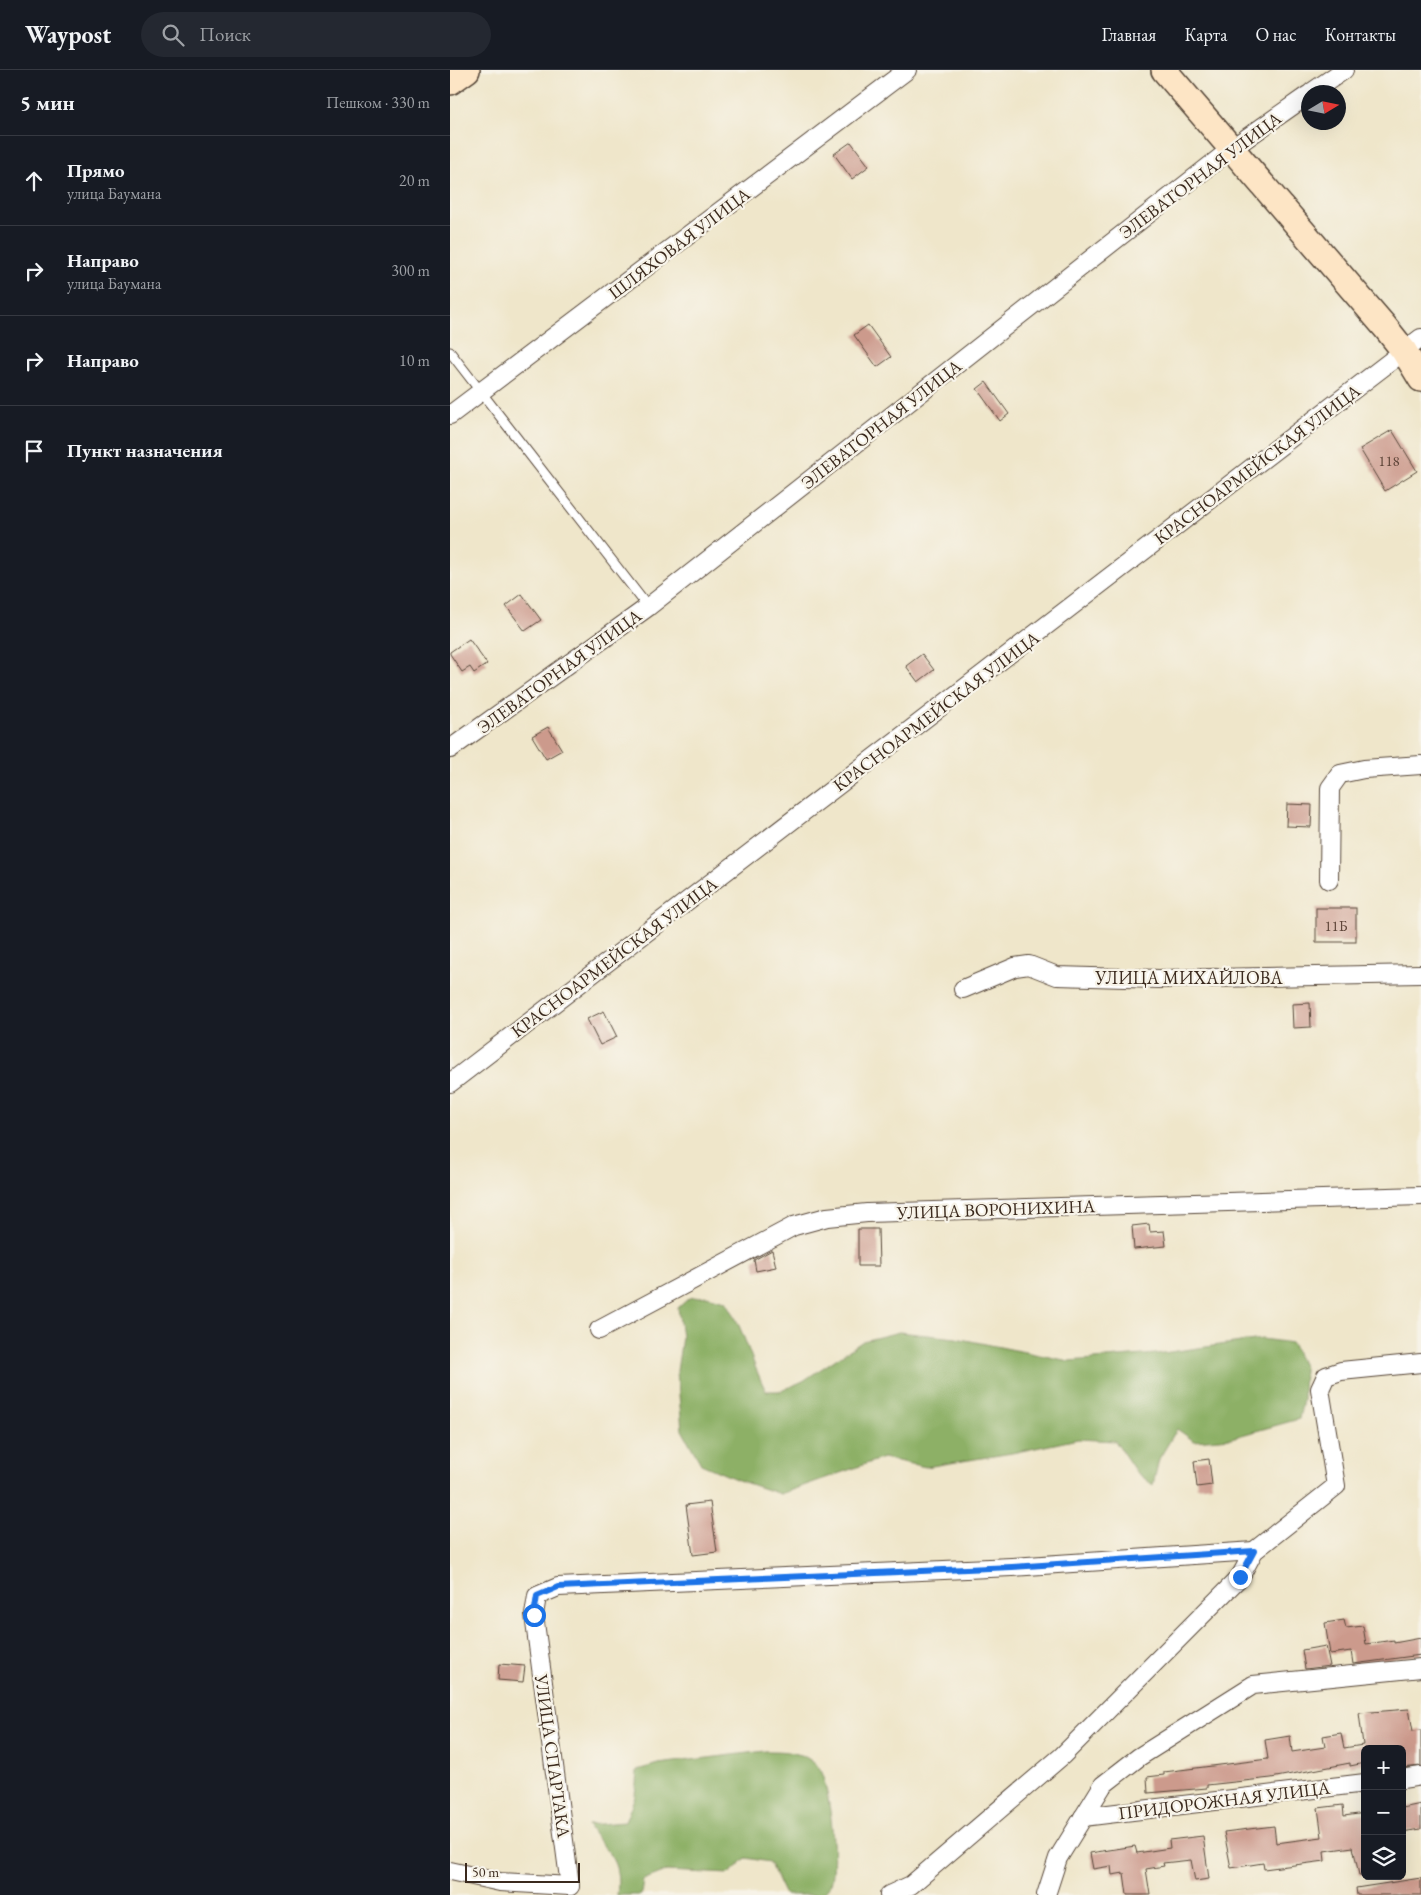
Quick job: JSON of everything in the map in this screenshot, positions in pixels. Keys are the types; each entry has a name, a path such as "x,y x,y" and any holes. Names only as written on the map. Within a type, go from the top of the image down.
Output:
{"street":[{"path":"450,82 467,70"},
{"name":"ШЛЯХОВАЯ УЛИЦА","path":"450,415 907,70"},
{"path":"1164,70 1232,149 1413,344 1421,379"},
{"path":"1322,85 1344,70"},
{"name":"ЭЛЕВАТОРНАЯ УЛИЦА","path":"450,749 648,607 1232,149 1301,100"},
{"name":"КРАСНОАРМЕЙСКАЯ УЛИЦА","path":"450,1083 1413,344"},
{"path":"1329,880 1330,788 1340,774 1364,769 1421,765"},
{"name":"УЛИЦА МИХАЙЛОВА","path":"963,989 1015,967 1029,965 1057,976 1159,979 1421,974"},
{"name":"УЛИЦА ВОРОНИХИНА","path":"599,1330 794,1226 827,1217 867,1213 1421,1196"},
{"path":"889,1895 911,1885 1062,1756 1240,1577 1254,1551 1336,1486 1320,1389 1326,1376 1341,1371 1421,1364"},
{"name":"УЛИЦА СПАРТАКА","path":"450,1871 500,1882 575,1890 534,1615 537,1596 558,1587 1002,1568 1254,1551"},
{"path":"1046,1895 1058,1858 1103,1785 1139,1757 1252,1685 1421,1668"},
{"path":"1406,1778 1421,1776"},
{"name":"ПРИДОРОЖНАЯ УЛИЦА","path":"1083,1817 1361,1783"}],"lane":[{"path":"450,352 648,607"}],"green space":[{"path":"707,1296 726,1301 738,1323 766,1391 781,1391 803,1381 863,1341 899,1332 956,1338 1069,1361 1156,1354 1262,1339 1292,1343 1304,1368 1303,1400 1299,1419 1231,1438 1194,1441 1177,1429 1159,1459 1153,1485 1136,1472 1115,1441 1078,1439 1012,1453 926,1467 883,1458 780,1494 738,1480 701,1464 682,1430 677,1371 682,1337 678,1308 689,1298"},
{"path":"765,1751 800,1755 818,1767 822,1776 832,1824 834,1859 831,1883 821,1895 785,1895 769,1862 746,1858 729,1874 666,1871 643,1880 641,1895 617,1895 618,1882 615,1863 588,1825 625,1822 635,1796 637,1770 658,1764"}],"building":[{"path":"851,142 869,166 852,179 834,154"},
{"path":"868,325 891,357 877,367 854,335"},
{"path":"986,382 1009,414 1000,421 977,389"},
{"path":"1392,430 1417,471 1385,491 1360,449"},
{"path":"522,594 541,620 525,631 506,606"},
{"path":"469,639 487,664 474,673 470,667 462,672 450,654 450,652"},
{"path":"922,654 934,670 918,682 906,666"},
{"path":"548,727 562,750 546,759 532,736"},
{"path":"1287,804 1312,805 1311,827 1286,826"},
{"path":"1316,908 1356,908 1356,942 1316,942"},
{"path":"1310,1003 1311,1027 1293,1028 1292,1004"},
{"path":"604,1011 617,1037 600,1045 587,1019"},
{"path":"1149,1224 1150,1232 1164,1231 1166,1246 1134,1249 1132,1226"},
{"path":"858,1229 878,1229 879,1266 858,1266"},
{"path":"772,1250 776,1267 756,1271 754,1260"},
{"path":"1209,1459 1212,1485 1197,1487 1194,1461"},
{"path":"710,1502 717,1552 693,1555 686,1505"},
{"path":"1344,1620 1346,1628 1363,1626 1366,1644 1394,1640 1394,1643 1421,1638 1421,1655 1353,1664 1351,1651 1330,1654 1325,1623"},
{"path":"1326,1646 1330,1666 1305,1669 1302,1650"},
{"path":"499,1664 525,1666 523,1682 498,1680"},
{"path":"1409,1709 1413,1731 1421,1730 1421,1766 1406,1768 1406,1745 1363,1745 1359,1713"},
{"path":"1341,1733 1344,1748 1361,1745 1361,1764 1350,1766 1350,1763 1271,1778 1207,1785 1207,1788 1148,1793 1147,1777 1164,1775 1164,1772 1268,1759 1265,1740 1290,1736 1292,1752 1325,1747 1323,1736"},
{"path":"1421,1804 1421,1829 1406,1831 1406,1807"},
{"path":"1343,1805 1344,1816 1361,1814 1361,1875 1359,1875 1353,1847 1324,1851 1325,1861 1264,1869 1263,1863 1231,1868 1224,1832 1274,1826 1276,1843 1322,1837 1318,1808"},
{"path":"1203,1836 1209,1879 1195,1881 1191,1860 1163,1863 1164,1866 1146,1869 1150,1895 1127,1895 1124,1873 1112,1875 1111,1866 1093,1869 1090,1853 1135,1846 1137,1853 1170,1848 1169,1840"},
{"path":"1421,1878 1421,1895 1357,1895 1356,1888"}],"route":[{"path":"534,1615 537,1596 558,1587 1012,1567 1254,1551 1240,1577"}]}
